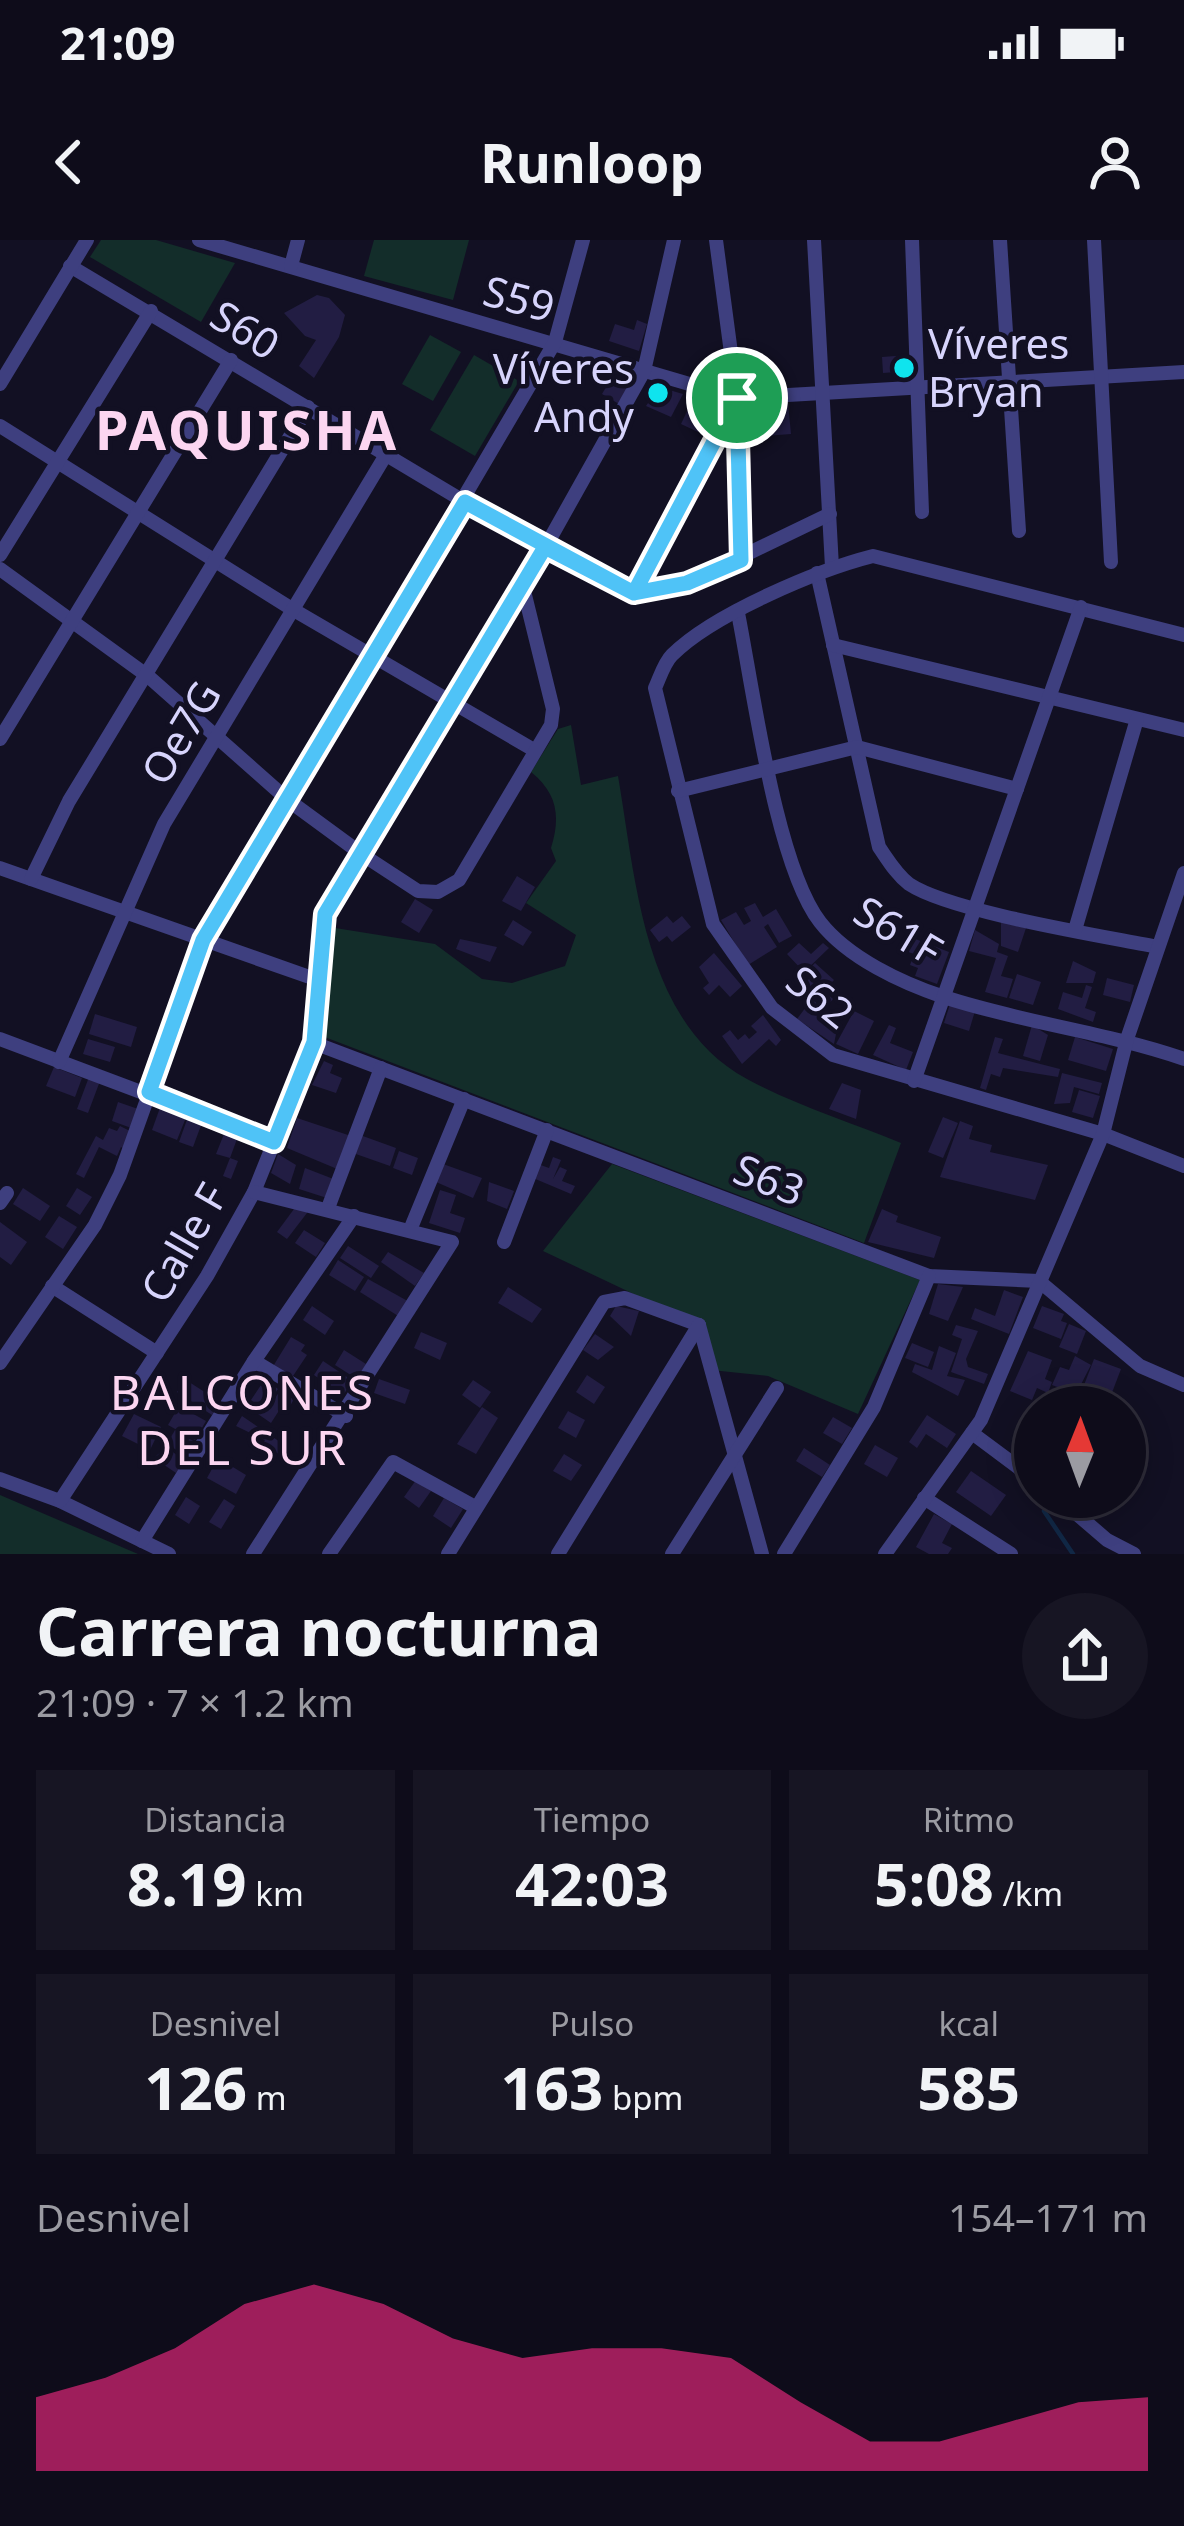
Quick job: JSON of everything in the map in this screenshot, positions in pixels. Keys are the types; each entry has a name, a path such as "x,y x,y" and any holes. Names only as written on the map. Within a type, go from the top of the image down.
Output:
{"street":[{"path":"0,384 87,240"},
{"name":"S59","path":"199,240 737,398 1184,372"},
{"path":"291,266 298,240"},
{"path":"0,1364 95,1225 120,1175 141,1128 149,1092 203,940 465,502 555,342 583,240"},
{"path":"363,855 523,587 644,371 674,240"},
{"path":"716,240 737,398 741,560"},
{"path":"814,240 830,514 824,570 833,645 879,847 911,885 975,907 1158,947"},
{"path":"912,240 922,512"},
{"path":"1000,240 1018,531"},
{"path":"1094,240 1111,562"},
{"name":"S60","path":"70,266 465,502 634,593"},
{"path":"0,555 152,311"},
{"path":"0,739 231,360"},
{"path":"634,593 737,398"},
{"path":"31,879 69,801 149,677 308,407"},
{"path":"0,426 292,609 534,750"},
{"name":"Oe7G","path":"59,1062 164,824 387,453"},
{"path":"634,593 687,583 830,514"},
{"path":"738,613 824,570 873,556 1184,635"},
{"path":"0,568 149,677 288,800 418,891 451,888 551,725 553,709 523,587"},
{"path":"914,1081 1081,608"},
{"name":"S62","path":"738,613 673,654 655,688 713,924 772,1008 833,1055 1103,1134 1184,1166"},
{"name":"S61F","path":"738,613 795,873 819,921 854,954 943,996 1127,1039 1184,1059"},
{"path":"833,645 1184,730"},
{"path":"1075,930 1137,719"},
{"path":"678,791 857,747 1017,789"},
{"name":"Calle F","path":"60,1501 254,1192 314,1042 321,926 363,855"},
{"path":"0,868 318,980"},
{"path":"886,1554 972,1432 1040,1281 1103,1134 1127,1039 1158,947 1178,909 1184,873"},
{"path":"0,1040 274,1142"},
{"name":"S63","path":"314,1042 928,1276 1040,1281"},
{"path":"328,1208 381,1068"},
{"path":"410,1230 464,1099"},
{"path":"505,1242 547,1130"},
{"path":"254,1192 452,1242 254,1554"},
{"path":"142,1541 254,1361 355,1216"},
{"path":"784,1554 874,1408 928,1276"},
{"path":"1040,1281 1140,1366 1184,1385"},
{"path":"52,1286 157,1353"},
{"path":"448,1554 604,1302 625,1298 699,1325"},
{"path":"699,1325 762,1554"},
{"path":"558,1554 699,1325"},
{"path":"254,1361 346,1415"},
{"path":"672,1554 777,1388"},
{"path":"972,1432 1014,1464"},
{"path":"328,1554 393,1462 476,1507"},
{"path":"0,1480 60,1501 169,1554"},
{"path":"924,1498 1011,1554"},
{"path":"1082,1518 1107,1540 1134,1554"},
{"path":"1098,1554 1107,1540"}],"green space":[{"path":"101,240 156,240 235,263 201,322 90,257"},
{"path":"374,240 469,240 453,300 364,276"},
{"path":"430,335 461,352 433,401 402,384"},
{"path":"474,355 519,381 475,456 430,430"},
{"path":"571,725 581,785 618,776 650,945 686,1023 712,1054 747,1079 901,1143 864,1243 322,1036 329,927 435,944 482,979 512,983 565,966 576,935 526,903 556,861 551,848 554,806 531,772 558,729"},
{"path":"612,1164 920,1280 858,1414 768,1376 711,1370 699,1325 543,1251"},
{"path":"0,1495 138,1554 0,1554"}],"building":[{"path":"317,295 329,298 345,315 339,337 314,378 299,366 316,340 305,336 284,313"},
{"path":"637,320 647,324 639,351 609,341 615,324 634,330"},
{"path":"908,355 909,371 883,373 882,357"},
{"path":"615,372 633,378 619,404 602,394"},
{"path":"659,387 683,394 671,417 646,406"},
{"path":"696,392 713,400 698,432 681,424"},
{"path":"788,403 791,434 753,437 751,406"},
{"path":"517,876 535,887 521,911 502,901"},
{"path":"415,899 433,910 419,933 401,922"},
{"path":"755,903 763,917 776,909 792,936 779,943 768,924 764,927 777,947 748,965 721,920 736,912 744,925 751,921 744,908"},
{"path":"667,916 673,923 682,916 691,927 672,942 667,936 659,942 650,930"},
{"path":"513,920 532,932 523,946 504,935"},
{"path":"1001,922 1026,928 1018,952 1001,946"},
{"path":"975,930 999,944 997,952 1008,956 1001,976 1013,979 1007,998 985,992 996,958 969,951"},
{"path":"905,935 949,952 937,984 915,976 918,968 910,965 914,954 900,949"},
{"path":"460,939 497,947 490,962 456,949"},
{"path":"799,943 811,954 823,943 829,948 804,972 787,954"},
{"path":"714,953 742,986 730,997 719,985 709,995 703,988 709,983 699,967"},
{"path":"1073,961 1096,972 1093,983 1066,983"},
{"path":"815,963 834,980 824,991 833,999 826,1007 805,984 810,978 805,973"},
{"path":"1017,974 1041,982 1033,1005 1009,998"},
{"path":"1107,978 1134,985 1130,1002 1103,995"},
{"path":"1086,985 1092,987 1085,1008 1096,1012 1093,1022 1058,1009 1063,992 1082,998"},
{"path":"812,999 838,1024 834,1044 797,1019"},
{"path":"950,1004 975,1011 969,1031 944,1023"},
{"path":"854,1011 874,1021 858,1054 836,1044"},
{"path":"95,1014 137,1027 131,1047 89,1034"},
{"path":"763,1015 781,1040 776,1046 769,1039 742,1064 722,1036 730,1030 738,1040 745,1034 749,1039 757,1032 751,1026"},
{"path":"889,1025 896,1028 890,1043 913,1052 906,1070 873,1055"},
{"path":"1032,1025 1048,1035 1040,1061 1023,1056"},
{"path":"995,1037 1003,1039 998,1053 1060,1069 1058,1077 1003,1068 1000,1077 991,1074 986,1090 980,1088"},
{"path":"1075,1037 1113,1049 1106,1071 1068,1060"},
{"path":"88,1039 115,1047 110,1062 83,1054"},
{"path":"324,1061 333,1065 330,1073 342,1078 336,1093 312,1085"},
{"path":"54,1067 82,1078 75,1097 46,1086"},
{"path":"1062,1073 1102,1083 1099,1094 1074,1087 1070,1103 1054,1104"},
{"path":"89,1077 100,1081 88,1113 77,1109"},
{"path":"842,1083 861,1090 856,1119 829,1109"},
{"path":"1079,1090 1100,1096 1093,1118 1072,1112"},
{"path":"118,1102 141,1110 134,1129 112,1121"},
{"path":"161,1105 187,1115 177,1140 152,1130"},
{"path":"189,1114 203,1120 193,1147 179,1142"},
{"path":"943,1117 958,1123 943,1158 928,1152"},
{"path":"297,1118 354,1137 342,1171 287,1148"},
{"path":"960,1121 973,1126 969,1139 992,1145 990,1152 1048,1165 1035,1200 940,1177"},
{"path":"120,1126 134,1133 126,1150 121,1147 117,1156 99,1147 84,1178 76,1174 96,1136 103,1140 109,1128 117,1131"},
{"path":"224,1134 237,1139 230,1158 216,1154"},
{"path":"360,1135 396,1148 390,1166 353,1153"},
{"path":"399,1151 418,1158 412,1175 393,1168"},
{"path":"278,1154 296,1165 290,1184 271,1173"},
{"path":"553,1157 561,1160 553,1179 560,1167 567,1170 562,1181 575,1186 571,1194 533,1178 538,1164 549,1168"},
{"path":"230,1158 238,1161 231,1179 223,1176"},
{"path":"443,1164 482,1178 473,1198 436,1182"},
{"path":"305,1168 336,1180 330,1199 299,1189"},
{"path":"489,1182 514,1191 507,1209 487,1201"},
{"path":"23,1188 50,1206 40,1221 13,1204"},
{"path":"77,1188 92,1197 80,1215 66,1206"},
{"path":"440,1190 456,1195 450,1213 465,1218 460,1233 429,1223"},
{"path":"297,1205 310,1209 287,1239 277,1232"},
{"path":"882,1209 898,1216 896,1222 941,1237 934,1258 868,1242"},
{"path":"59,1216 77,1227 63,1249 45,1237"},
{"path":"0,1222 27,1242 11,1265 0,1257"},
{"path":"304,1230 325,1243 316,1257 295,1243"},
{"path":"348,1246 379,1266 371,1278 340,1258"},
{"path":"388,1252 424,1273 415,1286 381,1262"},
{"path":"338,1260 364,1277 355,1291 329,1275"},
{"path":"368,1279 413,1304 403,1319 360,1292"},
{"path":"938,1284 963,1287 948,1321 929,1314"},
{"path":"508,1287 542,1309 532,1323 498,1303"},
{"path":"1004,1290 1023,1297 1009,1334 971,1319 975,1308 995,1316"},
{"path":"312,1306 334,1321 325,1335 303,1320"},
{"path":"616,1306 639,1311 631,1336 610,1316"},
{"path":"1042,1306 1064,1314 1061,1321 1067,1323 1061,1339 1033,1328"},
{"path":"1069,1324 1086,1331 1077,1354 1059,1347"},
{"path":"956,1325 978,1331 966,1359 968,1367 988,1374 984,1384 951,1372 962,1339 952,1335"},
{"path":"421,1332 447,1343 440,1360 414,1348"},
{"path":"595,1334 614,1347 598,1360 583,1350"},
{"path":"291,1337 305,1345 301,1351 307,1355 291,1379 272,1368"},
{"path":"912,1343 934,1352 928,1367 905,1358"},
{"path":"939,1346 956,1353 947,1376 965,1380 958,1396 912,1372 915,1364 932,1370"},
{"path":"344,1350 366,1364 357,1379 335,1365"},
{"path":"1028,1351 1052,1360 1045,1379 1052,1382 1051,1386 1014,1386 1014,1393 1010,1391"},
{"path":"1075,1356 1091,1365 1080,1386 1052,1385 1060,1367 1069,1370"},
{"path":"1094,1359 1121,1369 1114,1386 1084,1386"},
{"path":"323,1361 353,1381 343,1395 314,1375"},
{"path":"587,1375 605,1387 594,1404 576,1392"},
{"path":"265,1379 278,1389 262,1412 249,1403"},
{"path":"379,1379 410,1390 405,1404 374,1393"},
{"path":"186,1380 220,1402 212,1415 177,1392"},
{"path":"473,1380 491,1392 480,1408 462,1395"},
{"path":"280,1391 294,1399 286,1413 280,1409 271,1423 255,1412 264,1413"},
{"path":"179,1406 206,1421 195,1440 168,1425"},
{"path":"482,1407 498,1418 476,1454 457,1444"},
{"path":"568,1411 585,1420 576,1438 558,1428"},
{"path":"134,1414 161,1427 150,1450 122,1436"},
{"path":"927,1415 956,1434 947,1448 926,1434 917,1448 909,1442"},
{"path":"242,1416 286,1446 281,1454 259,1449 265,1440 236,1426"},
{"path":"833,1417 852,1428 842,1444 823,1433"},
{"path":"175,1430 200,1445 191,1459 167,1444"},
{"path":"875,1445 898,1458 887,1477 864,1464"},
{"path":"166,1447 185,1461 176,1473 154,1458"},
{"path":"804,1448 830,1465 822,1477 796,1461"},
{"path":"564,1454 582,1465 571,1481 553,1471"},
{"path":"218,1458 246,1475 236,1494 207,1478"},
{"path":"971,1471 1006,1495 991,1516 956,1492"},
{"path":"416,1480 431,1491 419,1508 404,1497"},
{"path":"186,1497 200,1506 189,1524 175,1515"},
{"path":"444,1498 463,1509 451,1528 433,1516"},
{"path":"224,1499 235,1506 221,1529 209,1522"},
{"path":"934,1514 952,1524 942,1543 952,1548 948,1554 929,1554 916,1547"}],"waterway":[{"path":"1049,1518 1073,1554"}],"place":[{"name":"Víveres Bryan","path":"904,368"},
{"name":"Víveres Andy","path":"658,393"}],"district":[{"name":"PAQUISHA","path":"247,431"},
{"name":"BALCONES DEL SUR","path":"243,1420"}],"route":[{"path":"737,398 634,593 465,502 203,940 149,1092 274,1142 314,1042 325,914 545,547 634,593 687,583 741,560 736,506 737,398"}]}
